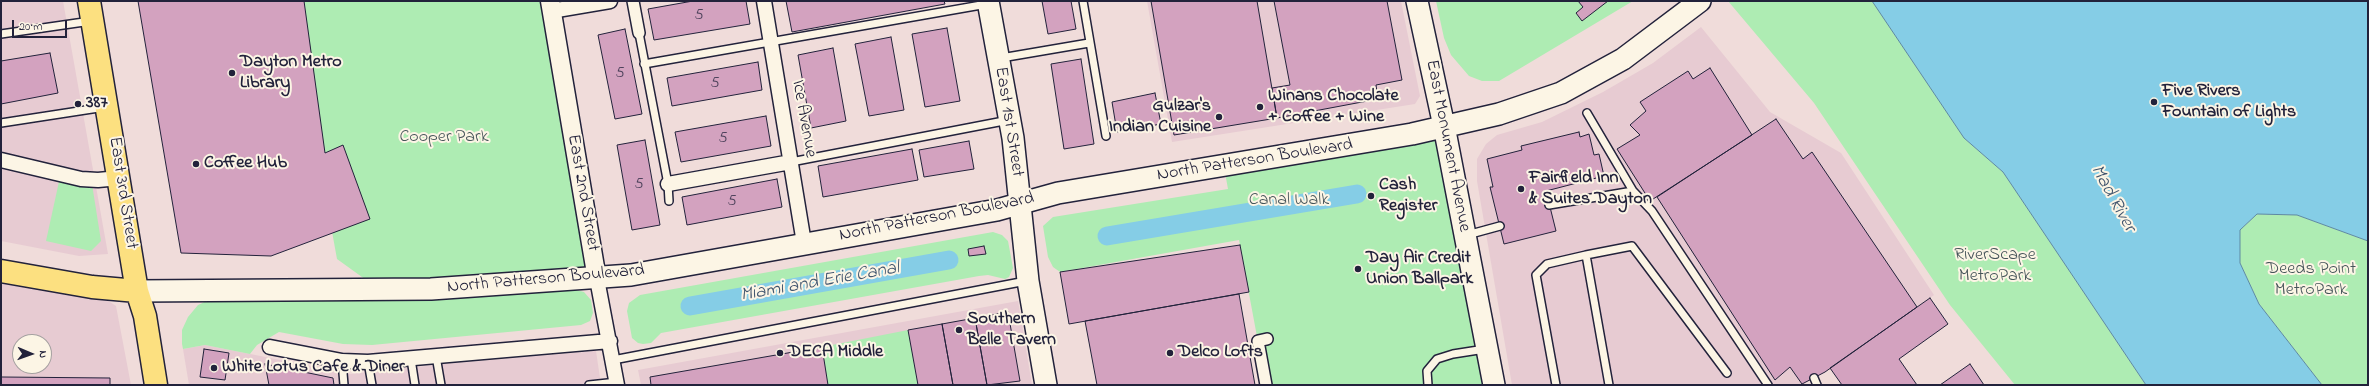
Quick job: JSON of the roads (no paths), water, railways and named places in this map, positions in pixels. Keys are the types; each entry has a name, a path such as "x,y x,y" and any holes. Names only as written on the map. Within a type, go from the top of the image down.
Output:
{"main road":[{"name":"East Monument Avenue","path":"1417,1 1444,126 1494,385"},
{"name":"North Patterson Boulevard","path":"138,292 431,289 597,279 638,274 1020,204 1058,193 1412,134 1499,114 1561,93 1623,59 1700,1"},
{"name":"East 1st Street","path":"988,2 1010,120 1028,281 1046,385"},
{"name":"East 3rd Street","path":"91,11 138,292 145,316 156,385"},
{"path":"1,271 92,287 138,292"}],"street":[{"path":"551,6 610,1"},
{"path":"633,1 639,33"},
{"name":"Ice Avenue","path":"764,1 804,243"},
{"name":"East 2nd Street","path":"551,6 597,279 617,384"},
{"path":"1,160 81,179 98,180 119,178"},
{"path":"668,184 791,162"},
{"path":"1266,385 1258,341 1267,339"},
{"path":"270,347 342,361 368,362 610,341"}],"lane":[{"path":"1083,1 1106,136"},
{"path":"644,64 988,2"},
{"path":"1,34 91,11"},
{"path":"639,33 668,184 669,201"},
{"path":"998,58 1089,43"},
{"path":"1,122 107,107"},
{"path":"1587,113 1633,191 1652,211 1768,385"},
{"path":"791,162 1010,120"},
{"path":"1549,205 1633,191"},
{"path":"1465,235 1500,226"},
{"path":"1556,385 1536,275 1547,264 1632,246 1727,373"},
{"path":"1586,255 1609,385"},
{"path":"613,360 1028,281"},
{"path":"1428,385 1427,371 1437,360 1453,354 1487,348"},
{"path":"436,356 441,385"},
{"path":"411,359 415,385"},
{"path":"342,361 344,385"},
{"path":"368,362 372,385"},
{"path":"1814,378 1817,385"},
{"path":"589,385 617,384"}],"water":[{"name":"Five Rivers Fountain of Lights","path":"1872,1 2368,1 2368,241 2297,215 2257,214 2240,230 2240,263 2259,304 2322,385 2146,385 2003,172 1964,138"}],"waterway":[{"path":"1107,236 1357,194"},
{"name":"Miami and Erie Canal","path":"690,306 949,260"}],"place":[{"name":"Dayton Metro Library","path":"232,73"},
{"name":"Five Rivers Fountain of Lights","path":"2154,102"},
{"name":"387","path":"78,104"},
{"name":"Winans Chocolate + Coffee + Wine","path":"1260,107"},
{"name":"Gulzar's Indian Cuisine","path":"1219,117"},
{"name":"Coffee Hub","path":"196,164"},
{"name":"Fairfield Inn & Suites Dayton","path":"1521,189"},
{"name":"Cash Register","path":"1371,196"},
{"name":"Day Air Credit Union Ballpark","path":"1358,269"},
{"name":"Southern Belle Tavern","path":"959,330"},
{"name":"DECA Middle","path":"780,353"},
{"name":"Delco Lofts","path":"1170,353"},
{"name":"White Lotus Cafe & Diner","path":"214,368"}],"park label":[{"name":"Cooper Park","path":"444,138"},
{"name":"Canal Walk","path":"1289,201"},
{"name":"RiverScape MetroPark","path":"1995,266"},
{"name":"Deeds Point MetroPark","path":"2311,280"}],"water label":[{"name":"Mad River","path":"2112,199"}]}
